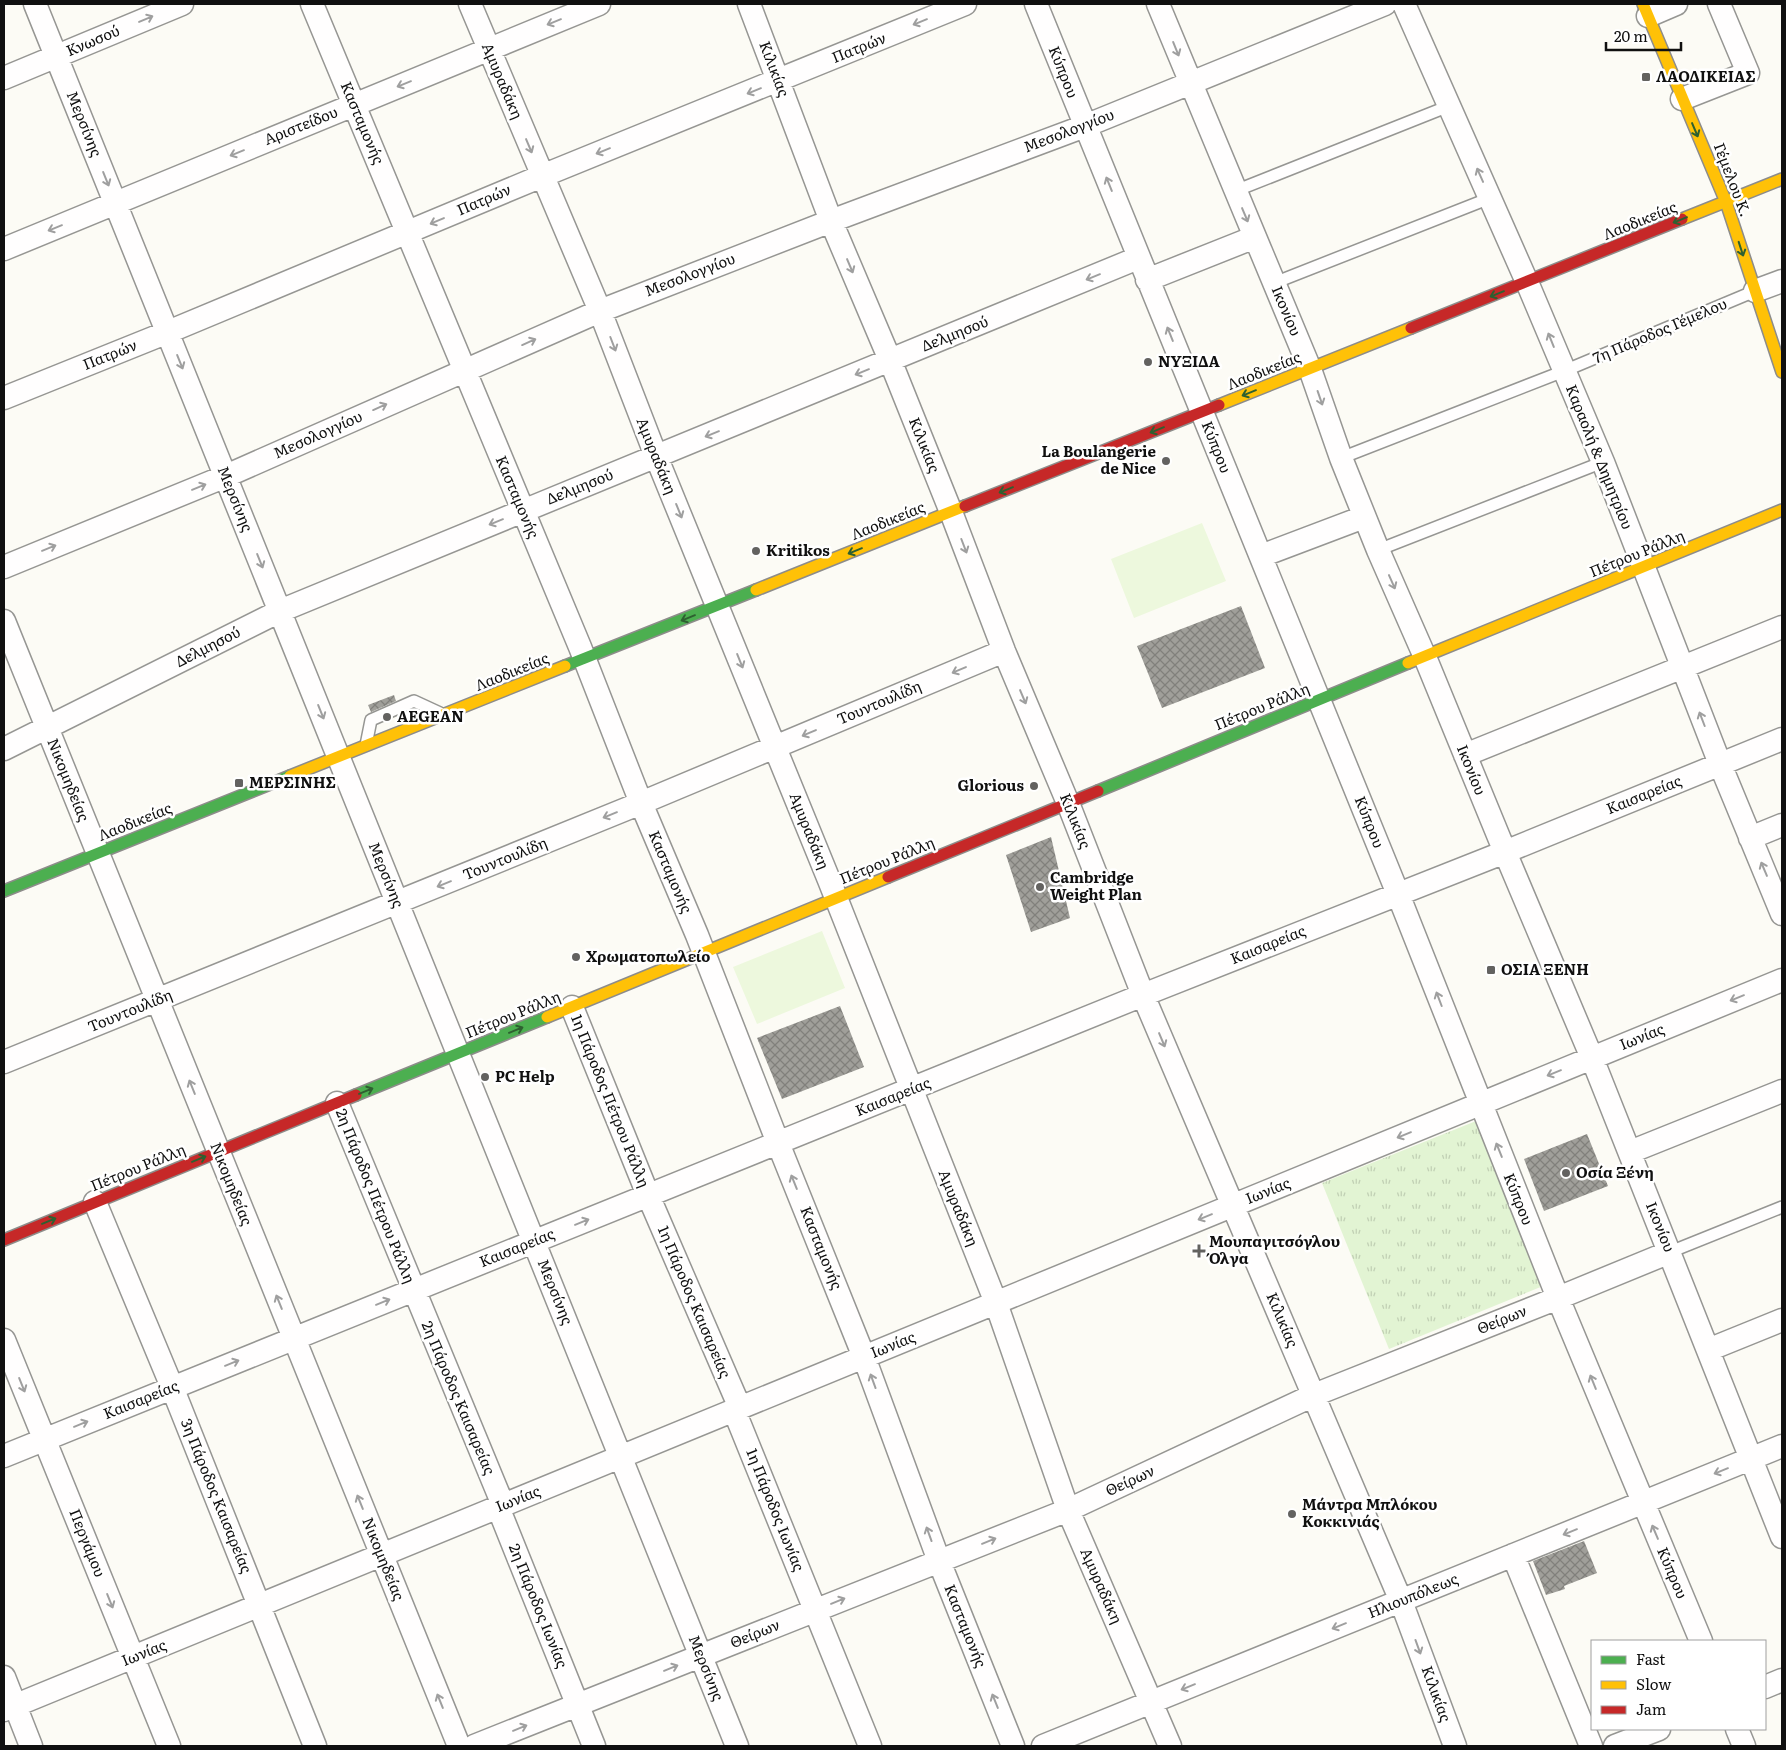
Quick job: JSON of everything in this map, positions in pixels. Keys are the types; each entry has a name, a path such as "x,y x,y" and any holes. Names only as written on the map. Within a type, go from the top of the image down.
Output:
{"main road":[{"name":"Γέμελου Κ.","path":"1646,10 1726,202 1782,372"},
{"name":"Λαοδικείας","path":"4,891 1782,179"},
{"name":"Πέτρου Ράλλη","path":"4,1240 1782,510"}],"street":[{"name":"Μερσίνης","path":"35,4 737,1746"},
{"name":"Κνωσού","path":"4,78 182,4"},
{"name":"Κασταμονής","path":"312,4 704,952 864,1357 938,1561 1013,1746"},
{"name":"Αμυραδάκη","path":"470,4 600,311 656,456 836,898 996,1303 1068,1510 1170,1746"},
{"name":"Αριστείδου","path":"4,249 599,4"},
{"name":"Κιλικίας","path":"749,4 831,221 890,360 1004,651 1068,803 1143,995 1401,1601 1455,1746"},
{"name":"Πατρών","path":"4,398 965,4"},
{"name":"Κύπρου","path":"1036,4 1398,894 1558,1298 1701,1640"},
{"name":"Ικονίου","path":"1158,4 1310,369 1364,517 1425,657 1592,1058 1782,1537"},
{"name":"Μεσολογγίου","path":"4,567 226,476 600,311 831,221 1085,126 1385,4"},
{"name":"Καραολή & Δημητρίου","path":"1404,4 1527,282 1603,462 1720,764 1782,914"},
{"path":"1646,10 1676,4"},
{"path":"1682,99 1748,74 1719,4"},
{"path":"1147,280 1255,237"},
{"name":"Δελμησού","path":"4,749 280,611 1138,258"},
{"path":"1755,291 1782,281"},
{"path":"1260,556 1364,517"},
{"name":"Νικομηδείας","path":"4,621 459,1746"},
{"path":"1465,755 1782,627"},
{"name":"Τουντουλίδη","path":"4,1062 398,903 1004,651"},
{"name":"Καισαρείας","path":"4,1456 1143,995 1505,852 1782,739"},
{"path":"1750,838 1782,825"},
{"name":"Ιωνίας","path":"9,1708 1782,980"},
{"name":"1η Πάροδος Πέτρου Ράλλη","path":"572,1006 648,1195"},
{"path":"1630,1152 1782,1090"},
{"name":"2η Πάροδος Πέτρου Ράλλη","path":"337,1103 413,1290"},
{"name":"1η Πάροδος Καισαρείας","path":"648,1195 737,1409"},
{"name":"3η Πάροδος Καισαρείας","path":"95,1202 172,1387 315,1746"},
{"name":"Θείρων","path":"474,1746 1068,1510 1314,1395 1670,1252"},
{"name":"2η Πάροδος Καισαρείας","path":"413,1290 500,1506"},
{"path":"1708,1350 1782,1320"},
{"name":"Περγάμου","path":"4,1340 169,1746"},
{"name":"1η Πάροδος Ιωνίας","path":"737,1409 870,1746"},
{"name":"Ηλιουπόλεως","path":"1043,1746 1782,1446"},
{"name":"2η Πάροδος Ιωνίας","path":"500,1506 594,1746"},
{"path":"1513,1555 1591,1746"},
{"path":"4,1677 9,1708 31,1746"},
{"path":"1766,1687 1782,1680"},
{"path":"1615,1746 1656,1730"},
{"path":"1737,1730 1744,1746"}],"lane":[{"path":"1235,191 1449,106"},
{"path":"1274,283 1490,198"},
{"name":"7η Πάροδος Γέμελου","path":"1341,458 1564,371 1755,291"},
{"path":"1378,550 1603,462"},
{"path":"366,746 371,720 414,701 445,715"},
{"name":"Θείρων","path":"1670,1252 1782,1207"}],"green space":[{"path":"1202,523 1226,581 1134,618 1111,559"},
{"path":"822,931 845,988 757,1024 733,967"},
{"path":"1476,1121 1543,1286 1389,1349 1322,1183"}],"building":[{"path":"1241,606 1265,668 1162,708 1137,646"},
{"path":"394,695 396,701 371,712 368,705"},
{"name":"Cambridge Weight Plan","path":"1051,837 1070,918 1031,932 1006,855"},
{"path":"840,1006 864,1067 782,1099 757,1038"},
{"name":"Οσία Ξένη","path":"1587,1134 1608,1186 1544,1211 1524,1159"},
{"path":"1584,1541 1597,1573 1564,1586 1565,1589 1546,1595 1533,1561"}],"traffic: fast":[{"path":"565,666 756,590"},
{"path":"1098,791 1408,663"},
{"path":"4,891 290,776"},
{"path":"356,1095 547,1017"}],"traffic: slow":[{"path":"1643,4 1726,202 1782,372"},
{"path":"1682,219 1782,179"},
{"path":"1219,405 1411,328"},
{"path":"756,590 965,506"},
{"path":"1408,663 1782,510"},
{"path":"290,776 565,666"},
{"path":"547,1017 888,877"}],"traffic: jam":[{"path":"1411,328 1682,219"},
{"path":"965,506 1219,405"},
{"path":"888,877 1098,791"},
{"path":"4,1240 356,1095"}],"place":[{"name":"ΛΑΟΔΙΚΕΙΑΣ","path":"1646,77"},
{"name":"ΝΥΞΙΔΑ","path":"1148,362"},
{"name":"La Boulangerie de Nice","path":"1166,461"},
{"name":"Kritikos","path":"756,551"},
{"name":"AEGEAN","path":"387,717"},
{"name":"ΜΕΡΣΙΝΗΣ","path":"239,783"},
{"name":"Glorious","path":"1034,786"},
{"name":"Cambridge Weight Plan","path":"1040,887"},
{"name":"Χρωματοπωλείο","path":"576,957"},
{"name":"ΟΣΙΑ ΞΕΝΗ","path":"1491,970"},
{"name":"PC Help","path":"485,1077"},
{"name":"Οσία Ξένη","path":"1566,1173"},
{"name":"Μουπαγιτσόγλου Όλγα","path":"1199,1251"},
{"name":"Μάντρα Μπλόκου Κοκκινιάς","path":"1292,1514"}]}
